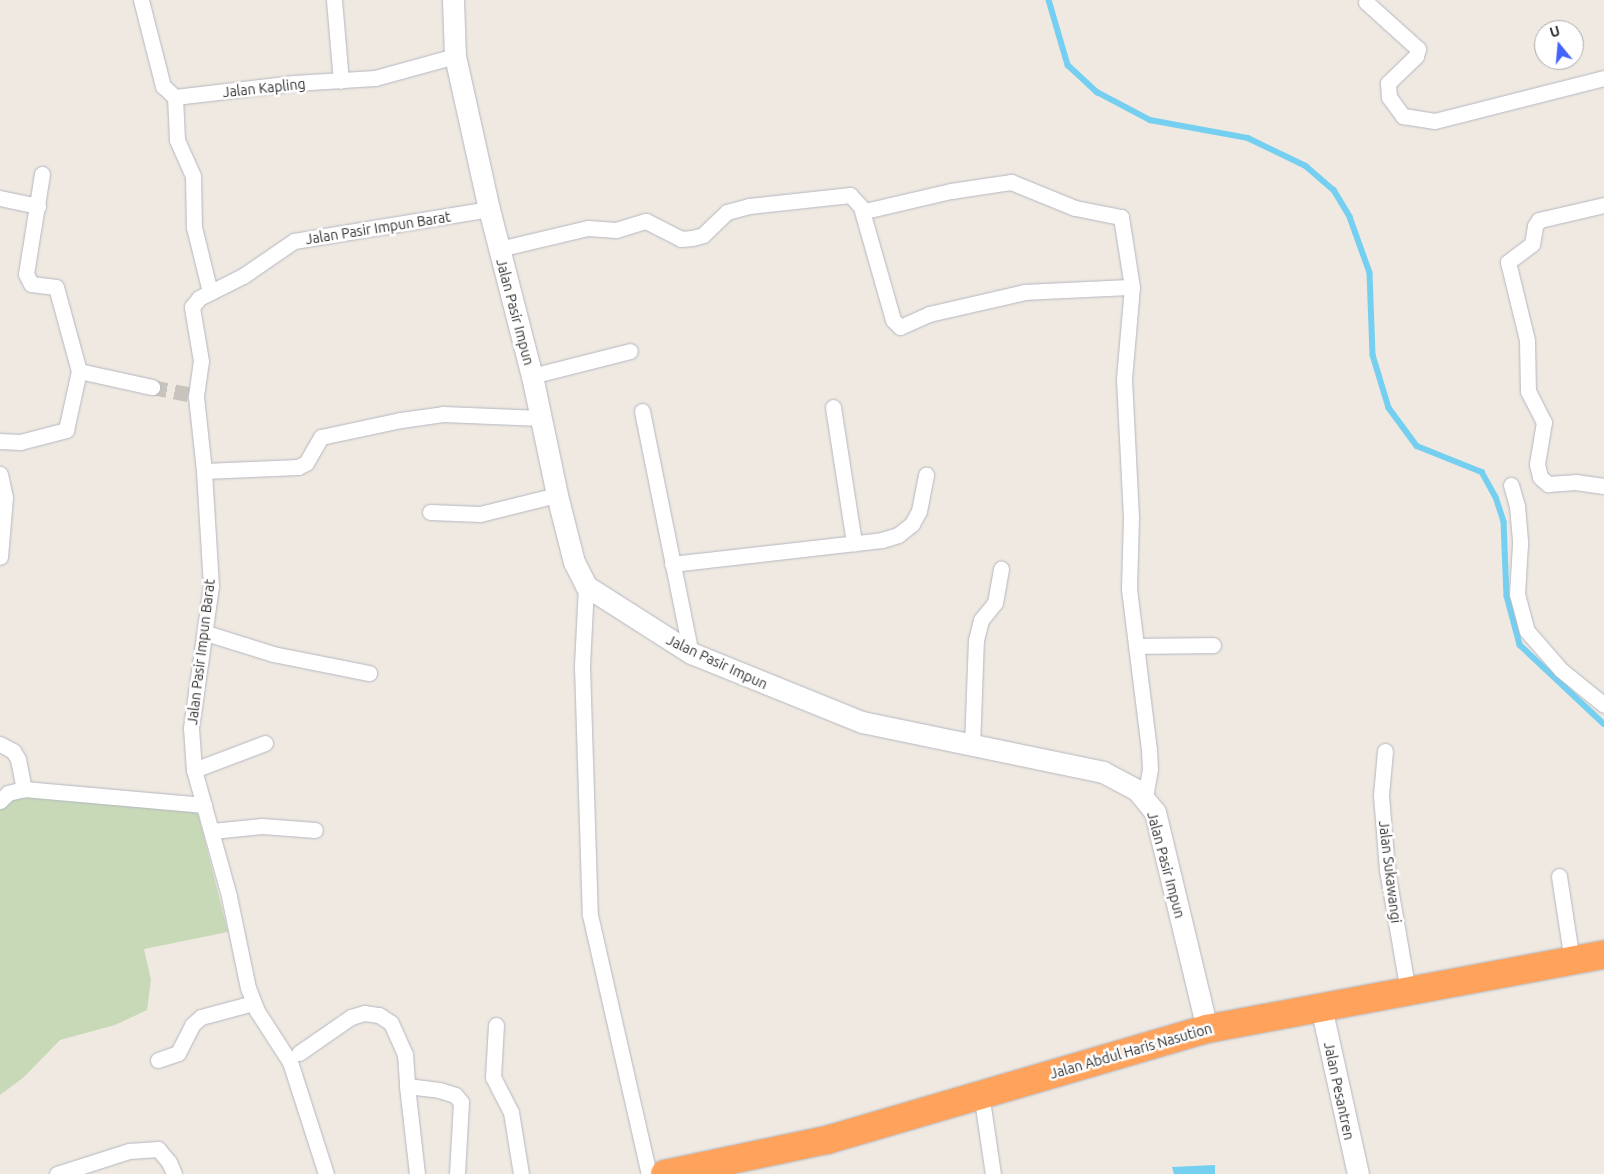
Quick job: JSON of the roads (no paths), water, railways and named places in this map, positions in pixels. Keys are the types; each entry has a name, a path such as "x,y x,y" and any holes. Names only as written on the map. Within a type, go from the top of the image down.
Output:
{"highway":[{"name":"Jalan Abdul Haris Nasution","path":"665,1174 827,1140 981,1093 1207,1029 1604,955"}],"street":[{"path":"141,0 163,86 175,97 178,140 193,176 194,227 210,292"},
{"path":"334,0 341,81"},
{"name":"Jalan Pasir Impun","path":"452,0 455,56 488,209 532,376 556,495 574,562 586,586 691,653 876,727 1103,772 1145,796 1155,812 1207,1029"},
{"path":"1366,2 1418,50 1388,83 1389,97 1402,116 1435,121 1604,78"},
{"name":"Jalan Kapling","path":"175,97 294,83 341,81 400,74 455,56"},
{"path":"0,441 20,442 66,430 79,371 56,287 31,284 26,274 42,174"},
{"path":"862,211 951,191 1016,183 1075,208 1121,217 1132,287 1124,380 1130,517 1129,589 1150,750 1150,769 1145,796"},
{"path":"499,249 588,228 609,231 646,221 681,239 692,238 703,235 727,212 835,196 853,196 862,211 893,320 900,327 938,312 1025,292 1132,287"},
{"path":"0,198 38,206"},
{"path":"1604,205 1539,220 1535,226 1532,244 1508,262 1527,340 1528,391 1544,422 1537,464 1540,477 1548,484 1576,482 1604,486"},
{"name":"Jalan Pasir Impun Barat","path":"326,1174 290,1062 254,1003 212,831 194,770 192,728 211,586 204,471 192,395 200,361 192,308 199,298 243,276 294,241 488,209"},
{"path":"532,376 630,351"},
{"path":"79,371 152,387"},
{"path":"833,407 854,543"},
{"path":"642,411 691,653"},
{"path":"204,471 298,467 306,463 321,437 402,420 443,414 541,418"},
{"path":"0,474 5,497 0,557"},
{"path":"672,564 854,543 898,535 912,524 925,491 926,474"},
{"path":"1511,485 1517,506 1520,544 1517,594 1528,631 1561,670 1604,705"},
{"path":"430,512 480,514 556,495"},
{"path":"972,747 976,640 981,620 995,603 1001,569"},
{"path":"586,586 582,666 590,915 649,1174"},
{"path":"206,633 273,654 369,673"},
{"path":"1136,646 1212,646"},
{"path":"194,770 265,743"},
{"path":"0,744 16,755 24,789"},
{"name":"Jalan Sukawangi","path":"1385,751 1381,795 1387,870 1408,992"},
{"path":"0,801 8,793 24,789 204,805"},
{"path":"212,831 262,826 315,830"},
{"path":"1559,876 1572,961"},
{"path":"158,1060 178,1053 192,1025 201,1017 254,1003"},
{"name":"Jalan Pesantren","path":"1321,1007 1358,1174"},
{"path":"300,1053 351,1017 364,1013 379,1016 397,1031 405,1054 417,1174"},
{"path":"496,1025 494,1077 511,1112 522,1174"},
{"path":"407,1086 438,1090 455,1095 461,1102 457,1174"},
{"path":"981,1093 993,1174"},
{"path":"57,1174 129,1151 158,1149 170,1162 174,1174"}],"water":[{"path":"1215,1165 1215,1174 1174,1174 1172,1167"}],"waterway":[{"path":"1049,0 1068,65 1097,92 1150,120 1248,138 1306,166 1334,190 1350,217 1370,273 1373,355 1389,408 1417,446 1482,472 1496,497 1504,522 1507,596 1520,645 1604,724"}],"tunnel":[{"path":"152,387 188,394"}]}
